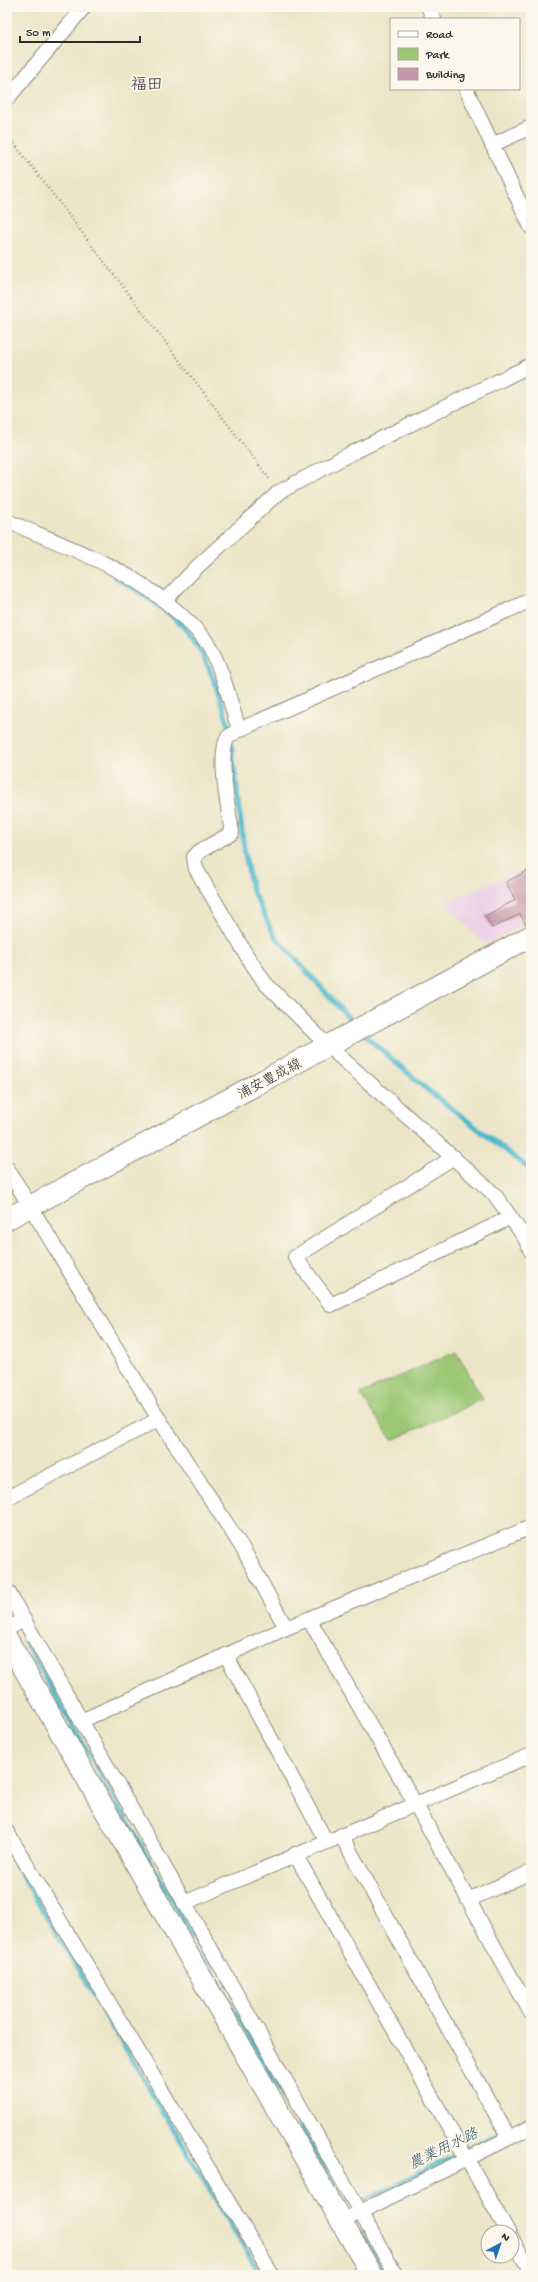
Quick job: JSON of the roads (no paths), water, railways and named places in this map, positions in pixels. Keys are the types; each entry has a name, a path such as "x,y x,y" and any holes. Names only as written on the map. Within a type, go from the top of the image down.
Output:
{"street":[{"path":"7,99 84,7"},
{"path":"428,7 434,18"},
{"path":"466,90 531,227"},
{"path":"492,145 531,127"},
{"path":"165,600 196,568 279,492 348,455 531,365"},
{"path":"7,521 124,572 165,600 194,627 208,645 223,681 234,733 224,756 224,774 232,833 200,851 194,857 196,869 247,956 266,982 328,1046 495,1195 509,1218 525,1238 531,1251"},
{"path":"234,733 531,600"},
{"name":"浦安豊成線","path":"7,1219 531,936"},
{"path":"454,1157 295,1257 331,1305 509,1218"},
{"path":"7,1168 159,1419 243,1549 286,1628"},
{"path":"7,1498 159,1419"},
{"path":"81,1722 286,1628 531,1527"},
{"path":"7,1590 396,2275"},
{"path":"309,1619 416,1805 531,2013"},
{"path":"7,1629 24,1620"},
{"path":"7,1639 372,2275"},
{"path":"226,1655 326,1841"},
{"path":"184,1903 295,1854 416,1805 531,1755"},
{"path":"7,1832 272,2275"},
{"path":"341,1835 506,2133"},
{"path":"295,1854 503,2224"},
{"path":"468,1900 531,1872"},
{"path":"342,2222 463,2154 506,2133 531,2127"},
{"path":"520,2253 531,2272"}],"waterway":[{"path":"512,7 531,10"},
{"path":"114,576 172,616 195,641 207,664 217,689 229,726 230,734"},
{"path":"231,744 245,855 252,890 274,935 356,1026"},
{"path":"361,1032 424,1087 531,1170"},
{"path":"24,1640 344,2203"},
{"path":"7,1850 261,2275"},
{"name":"農業用水路","path":"366,2200 531,2118"},
{"path":"361,2232 385,2275"}],"district":[{"name":"福田","path":"147,83"}]}
